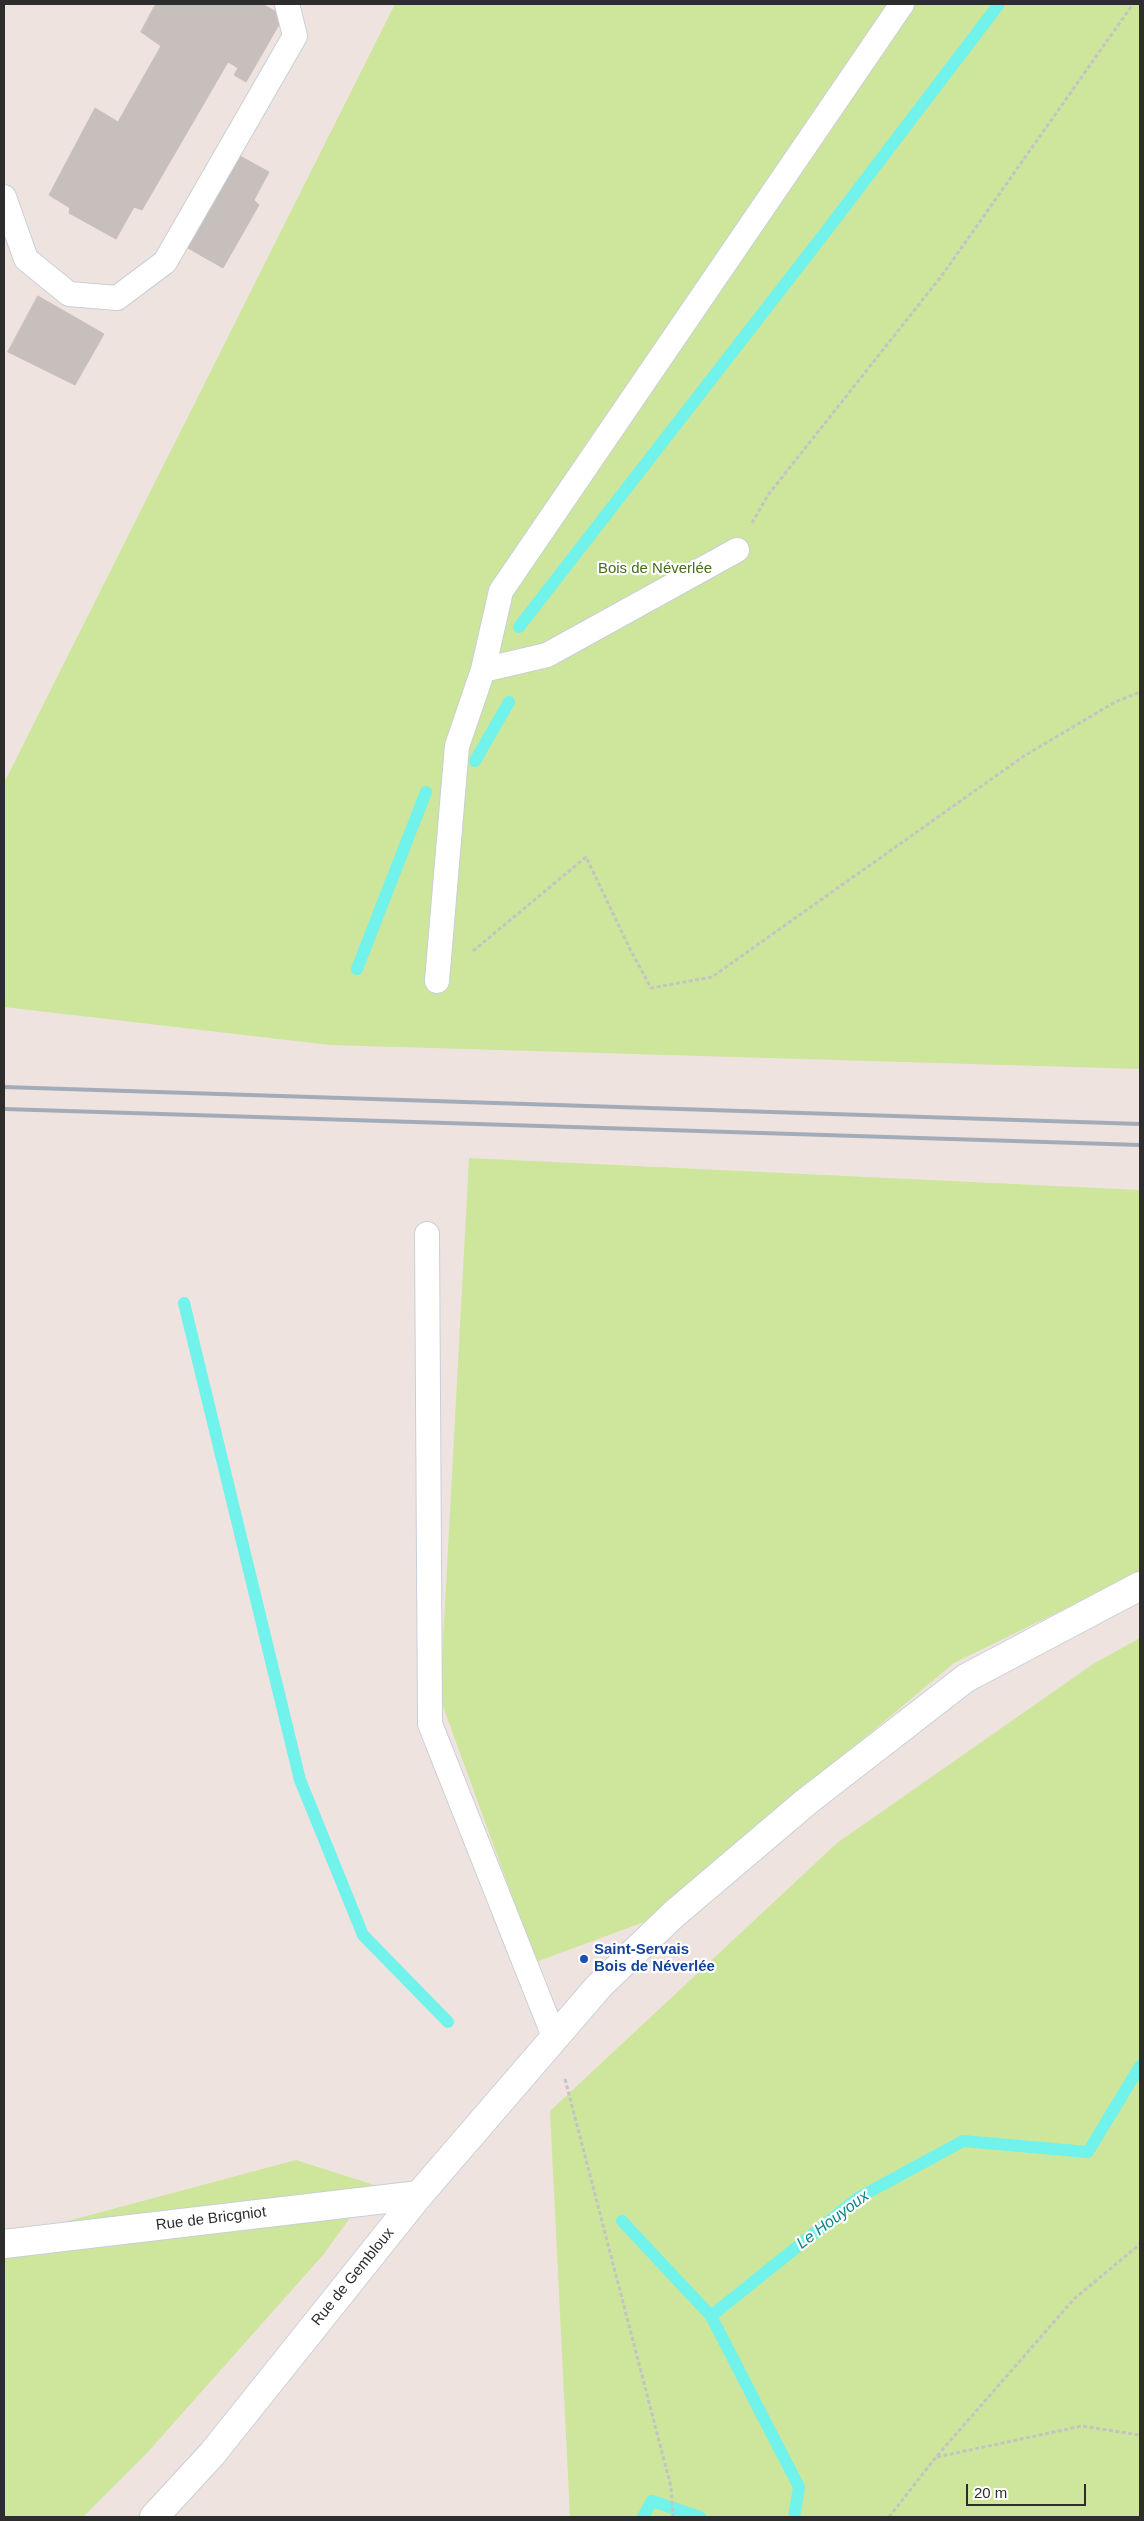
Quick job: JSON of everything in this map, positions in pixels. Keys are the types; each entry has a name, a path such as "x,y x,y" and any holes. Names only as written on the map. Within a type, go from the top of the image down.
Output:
{"main road":[{"name":"Rue de Gembloux","path":"154,2517 212,2454 419,2195 600,1985 674,1914 806,1802 966,1678 1140,1586"},
{"name":"Rue de Bricgniot","path":"4,2244 419,2195"}],"lane":[{"path":"4,197 26,259 69,294 117,298 165,262 170,254 295,36 287,4"},
{"path":"437,981 457,746 483,670 502,591 902,4"},
{"path":"483,670 547,655 737,550"},
{"path":"427,1234 430,1724 554,2039"}],"path":[{"path":"737,550 768,495 943,274 1133,4"},
{"path":"437,981 586,857 630,950 651,988 712,977 1024,756 1115,702 1140,692"},
{"path":"554,2039 671,2487 673,2517"},
{"path":"889,2517 936,2457 1074,2298 1140,2244"},
{"path":"936,2457 1082,2426 1140,2434"}],"green space":[{"name":"Bois de Néverlée","path":"395,4 1140,4 1140,1069 330,1045 4,1007 4,783"},
{"path":"469,1158 1140,1190 1140,1572 954,1663 644,1922 536,1962 440,1698"},
{"path":"1140,1638 1140,2517 570,2517 550,2111 837,1843 1093,1664"},
{"path":"296,2160 374,2185 323,2255 147,2453 83,2517 4,2517 4,2238"}],"building":[{"path":"156,4 262,4 284,16 246,82 234,75 238,68 228,62 142,210 134,207 116,239 69,213 70,208 49,195 95,108 118,122 161,46 141,32"},
{"path":"240,156 269,172 254,200 259,205 223,268 186,247"},
{"path":"38,296 104,334 75,385 8,352"}],"waterway":[{"path":"519,627 824,234 999,4"},
{"path":"475,761 509,702"},
{"path":"357,969 426,792"},
{"path":"184,1303 300,1780 363,1935 448,2022"},
{"name":"Le Houyoux","path":"794,2517 799,2487 711,2316 858,2198 963,2141 1088,2152 1140,2066"},
{"path":"622,2221 711,2316"},
{"name":"Le Houyoux","path":"643,2517 652,2501 700,2517"}],"railway":[{"path":"4,1087 1140,1124"},
{"path":"4,1109 1140,1145"}],"place":[{"name":"Saint-Servais Bois de Néverlée","path":"584,1959"}]}
